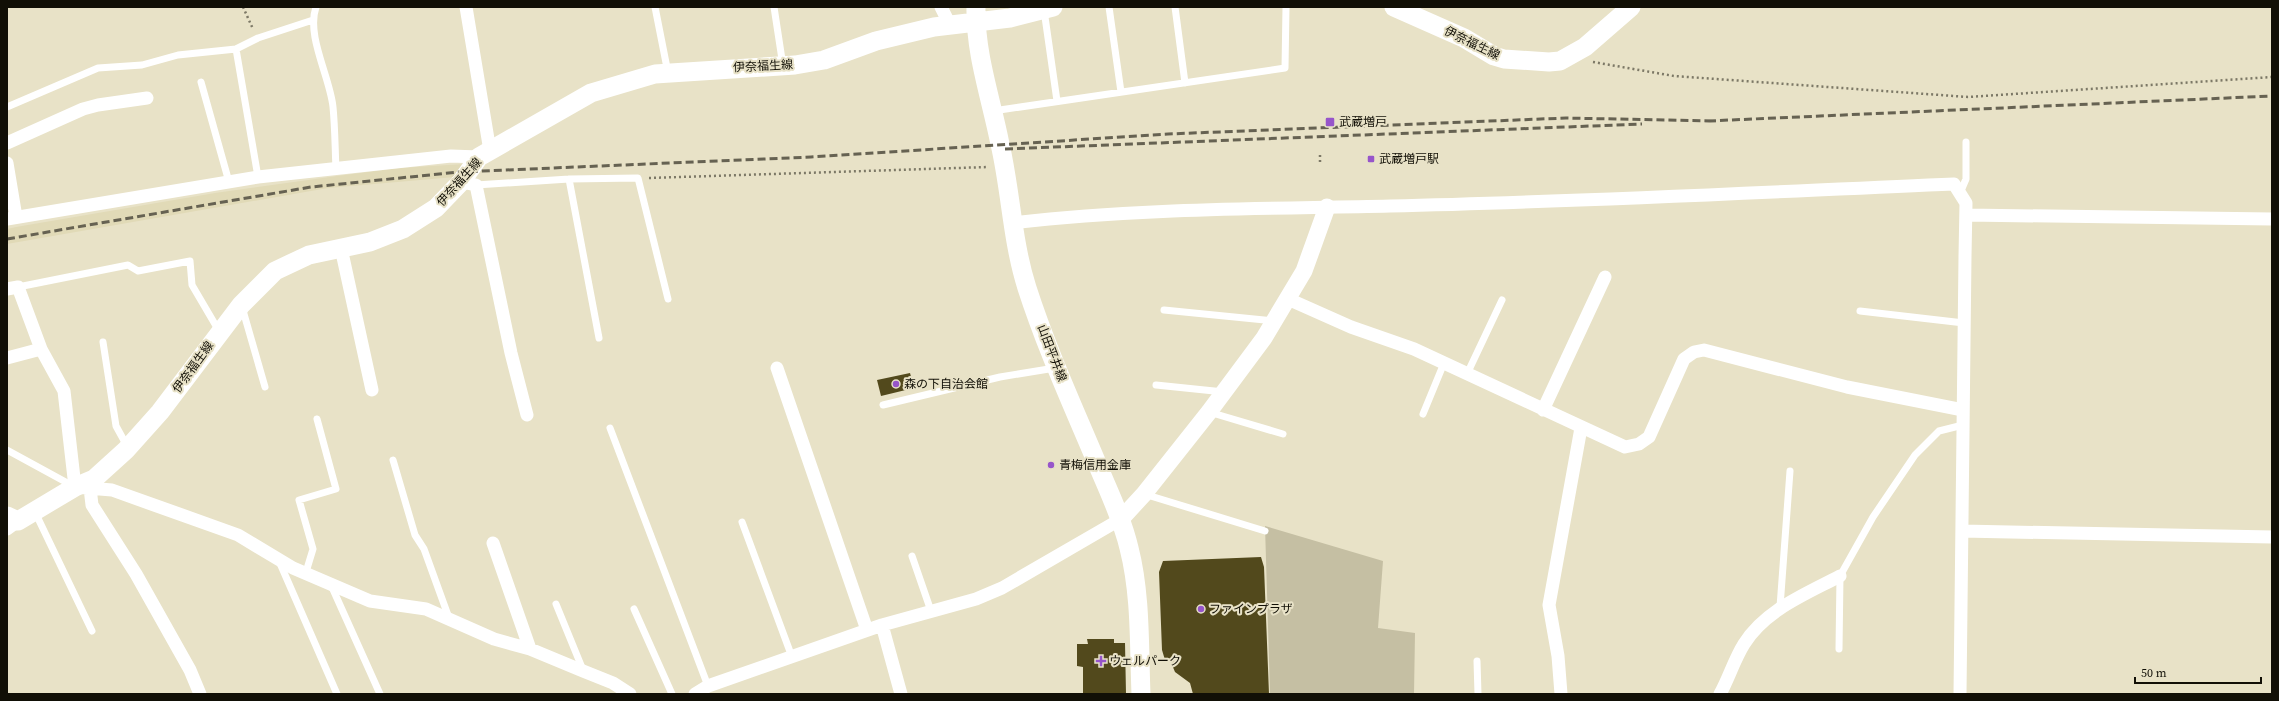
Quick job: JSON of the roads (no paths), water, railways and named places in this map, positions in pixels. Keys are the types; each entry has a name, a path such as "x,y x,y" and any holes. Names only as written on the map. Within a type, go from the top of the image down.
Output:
{"main road":[{"name":"伊奈福生線","path":"1394,7 1464,38 1494,56 1504,59 1549,62 1560,61 1584,47 1631,7"},
{"name":"伊奈福生線","path":"11,522 35,512 83,487 128,448 160,412 219,332 241,305 275,271 309,255 370,242 403,229 436,208 469,184 485,154 590,93 655,74 783,66 824,60 876,41 950,25 976,14 1010,18 1048,8"},
{"name":"山田平井線","path":"976,14 981,64 993,111 1012,223 1027,288 1057,367 1121,520 1130,548 1136,586 1141,694"}],"street":[{"path":"7,163 11,218 258,177 451,156 485,154 466,7"},
{"path":"941,7 950,25"},
{"path":"7,143 83,109 98,105 147,98"},
{"path":"469,184 527,415"},
{"path":"1012,223 1058,218 1142,213 1954,184 1966,203 1967,215 1964,323 1960,694"},
{"path":"695,694 708,686 867,630 976,599 1002,588 1121,520 1144,494 1209,412 1274,321 1304,271 1327,207"},
{"path":"1967,215 2272,219"},
{"path":"341,248 372,390"},
{"path":"1543,410 1605,277"},
{"path":"12,288 41,349 64,391 83,487 92,505 136,574 190,670 200,694"},
{"path":"1288,299 1351,326 1414,349 1625,447 1639,444 1649,438 1684,359 1694,352 1704,350 1847,387 1963,410"},
{"path":"7,358 41,349"},
{"path":"777,368 867,630"},
{"path":"1561,694 1558,656 1549,605 1582,428"},
{"path":"83,487 112,490 238,535 293,568 306,572 331,585 370,601 426,609 494,639 530,649 613,683 630,694"},
{"path":"1962,532 2272,537"},
{"path":"493,543 530,649"},
{"path":"1720,694 1744,644 1780,607 1840,576"},
{"path":"882,625 901,694"}],"lane":[{"path":"316,7 313,20 333,106 336,169"},
{"path":"654,7 668,73"},
{"path":"774,7 783,66"},
{"path":"1109,7 1122,92"},
{"path":"1175,7 1185,83"},
{"path":"993,111 1285,68 1286,7"},
{"path":"1048,8 1057,101"},
{"path":"7,108 98,68 142,65 178,55 236,49 258,38 313,20"},
{"path":"236,49 258,177"},
{"path":"201,82 229,182"},
{"path":"1960,193 1966,179 1966,142"},
{"path":"469,184 638,178 668,298"},
{"path":"569,180 599,338"},
{"path":"12,288 128,265 138,271 190,261 192,285 219,332"},
{"path":"1467,374 1502,300"},
{"path":"241,305 265,387"},
{"path":"1164,310 1274,321"},
{"path":"1860,311 1964,323"},
{"path":"103,342 116,426 128,448"},
{"path":"1423,414 1444,363"},
{"path":"883,405 1000,377 1057,367"},
{"path":"1156,385 1224,392"},
{"path":"1209,412 1283,434"},
{"path":"306,572 313,549 299,500 336,489 318,419"},
{"path":"1839,649 1840,576 1873,517 1915,454 1939,431 1963,425"},
{"path":"610,428 708,686"},
{"path":"7,450 83,487"},
{"path":"393,460 415,535 424,549 449,618"},
{"path":"1780,607 1790,471"},
{"path":"1144,494 1265,532"},
{"path":"35,512 92,631"},
{"path":"742,522 792,657"},
{"path":"912,556 931,611"},
{"path":"278,559 336,694"},
{"path":"331,585 380,694"},
{"path":"556,604 583,671"},
{"path":"634,609 672,694"},
{"path":"1477,661 1478,694"}],"railway":[{"path":"1708,121 2272,96"},
{"path":"7,239 311,187 459,172 811,157 1168,134 1566,118 1712,121"},
{"path":"1005,149 1642,124"}],"place":[{"name":"武蔵増戸","path":"1330,122"},
{"name":"武蔵増戸駅","path":"1371,159"},
{"name":"森の下自治会館","path":"896,384"},
{"name":"青梅信用金庫","path":"1051,465"},
{"name":"ファインプラザ","path":"1201,609"},
{"name":"ウェルパーク","path":"1101,661"}]}
